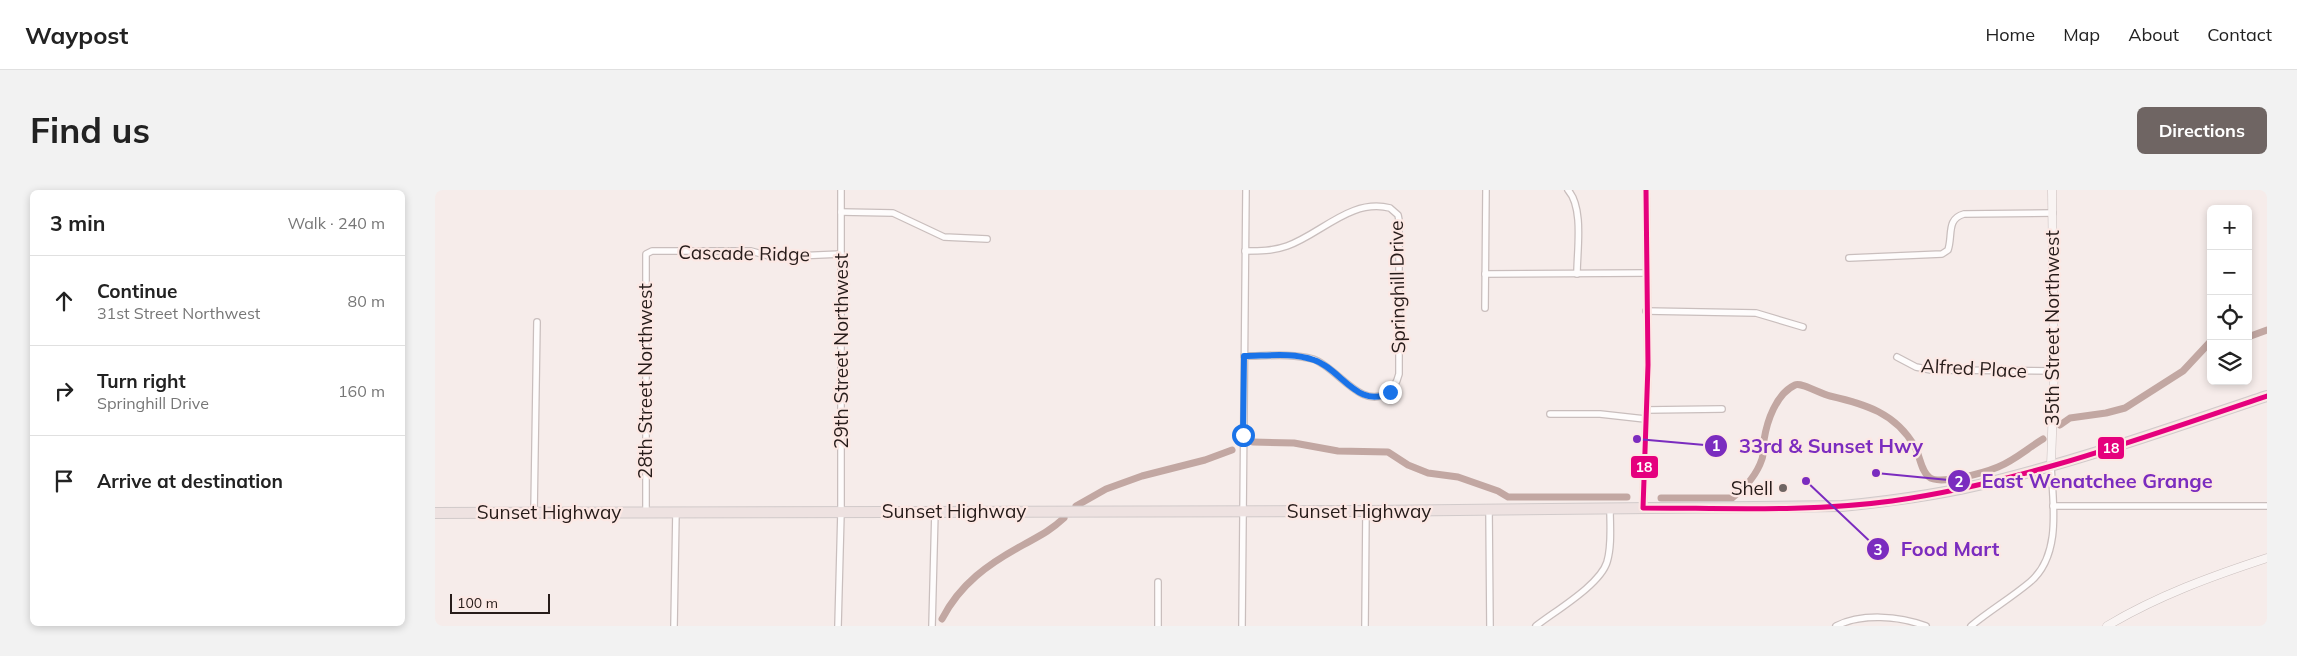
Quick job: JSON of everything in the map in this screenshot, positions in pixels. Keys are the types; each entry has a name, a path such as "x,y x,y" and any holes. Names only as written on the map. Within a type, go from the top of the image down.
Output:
{"highway":[{"name":"Sunset Highway","path":"435,512 1365,511 1815,508 1893,501 1994,481 2051,466 2267,396"}],"street":[{"name":"29th Street Northwest","path":"838,626 841,512 841,190"},
{"path":"1242,626 1241,511 1246,190"},
{"path":"1485,308 1486,190"},
{"path":"1568,190 1573,195 1578,212 1577,274"},
{"path":"1643,508 1648,365 1645,311 1646,190"},
{"name":"35th Street Northwest","path":"2051,466 2054,371 2053,190"},
{"name":"Springhill Drive","path":"1244,356 1303,357 1326,365 1362,395 1379,397 1390,392 1396,384 1399,374 1398,215 1390,208 1360,208 1286,247 1273,250 1245,251"},
{"path":"841,212 893,213 944,237 987,239"},
{"path":"1849,258 1942,254 1949,250 1952,222 1956,216 1964,214 2053,213"},
{"name":"Cascade Ridge","path":"648,252 751,251 773,257 841,254"},
{"name":"28th Street Northwest","path":"646,512 645,256 648,252"},
{"path":"1485,274 1646,273"},
{"path":"1645,311 1756,313 1803,328"},
{"path":"534,512 537,322"},
{"name":"Alfred Place","path":"1897,357 1916,367 1931,370 2054,371"},
{"path":"1646,410 1722,409"},
{"path":"1550,414 1600,414 1645,419"},
{"path":"1971,626 2031,582 2043,566 2051,545 2053,506 2051,466"},
{"path":"2053,506 2267,506"},
{"path":"1536,626 1585,588 1603,570 1608,556 1610,508"},
{"path":"1489,510 1490,626"},
{"path":"932,626 935,511"},
{"path":"1365,511 1365,626"},
{"path":"674,626 676,512"},
{"path":"2107,626 2139,608 2175,592 2267,558"},
{"path":"1158,582 1158,626"},
{"path":"1836,626 1865,618 1893,619 1926,626"}],"waterway":[{"path":"2252,336 2267,330"},
{"path":"2060,425 2070,418 2106,413 2125,408 2183,371 2207,345"},
{"path":"1661,498 1732,498 1737,494 1760,465 1763,457 1765,433 1773,409 1788,389 1795,385 1867,407 1889,418 1907,435 1915,447 1924,471 1929,477 1934,479 1942,480 1974,475 1998,467 2043,439"},
{"path":"1253,442 1294,443 1338,451 1388,452 1408,465 1428,473 1458,477 1498,491 1508,497 1627,497"},
{"path":"1076,506 1106,489 1142,476 1205,460 1232,450"},
{"path":"942,619 957,595 976,576 998,560 1049,530 1064,518"}],"transit line":[{"name":"18","path":"1646,190 1648,365 1643,508 1768,509 1830,507 1892,501 1940,493 2035,471 2267,396"}],"place":[{"name":"33rd & Sunset Hwy","path":"1637,439"},
{"name":"East Wenatchee Grange","path":"1876,473"},
{"name":"Food Mart","path":"1806,481"},
{"name":"Shell","path":"1783,488"}],"route":[{"path":"1243,435 1244,356 1303,357 1326,365 1357,392 1366,397 1384,396 1390,392"}]}
